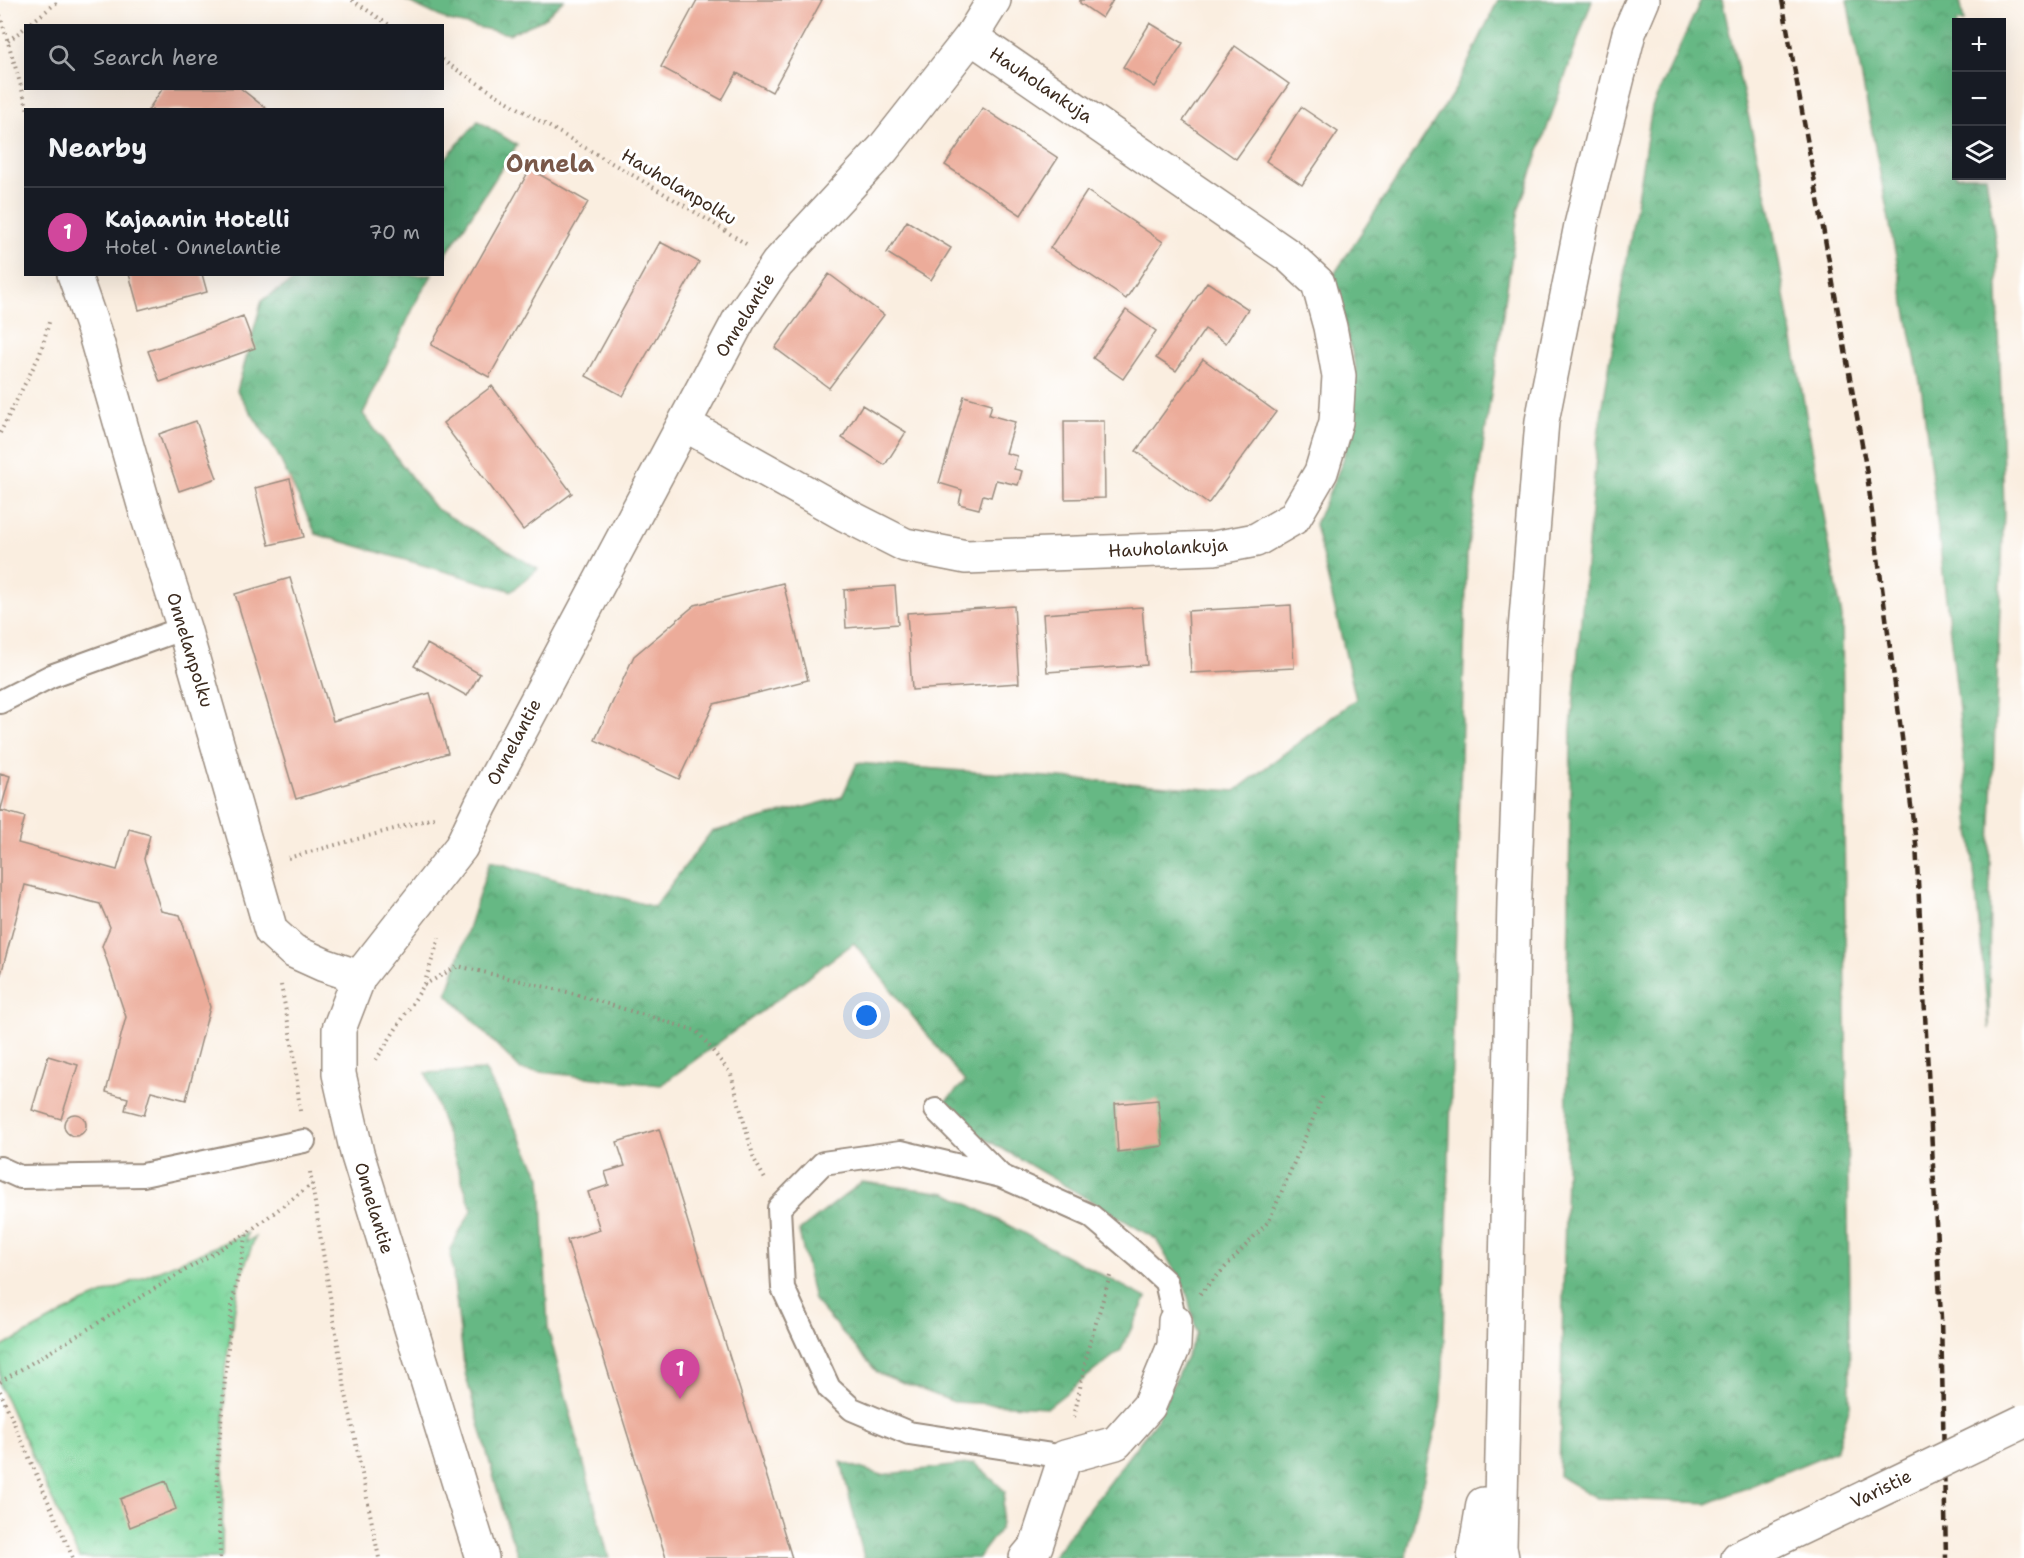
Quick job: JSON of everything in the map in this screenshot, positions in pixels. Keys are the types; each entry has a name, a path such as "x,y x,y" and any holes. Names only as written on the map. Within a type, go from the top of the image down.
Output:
{"main road":[{"name":"Onnelantie","path":"482,1558 357,1153 339,1074 339,1029 358,977 461,847 481,804 739,320 777,264 883,149 971,37 994,0"},
{"path":"1502,1558 1500,1547 1514,900 1524,643 1542,421 1581,225 1629,33 1643,0"},
{"name":"Hauholankuja","path":"684,424 846,515 905,545 966,557 1214,548 1256,540 1294,518 1321,472 1336,422 1339,376 1330,327 1317,284 1289,256 971,37"},
{"name":"Onnelanpolku","path":"75,276 94,331 146,512 184,628 270,931"},
{"path":"270,931 293,951 358,977"},
{"path":"1474,1558 1488,1465 1506,1309"},
{"path":"1026,1558 1036,1546 1065,1457 1116,1443 1149,1406 1174,1346 1175,1321"},
{"name":"Varistie","path":"1738,1558 2024,1421"}],"lane":[{"path":"0,702 51,676 184,628"},
{"path":"936,1110 1001,1176"},
{"path":"0,1168 20,1177 143,1175 304,1141"},
{"path":"1065,1457 909,1433 852,1409 829,1388 783,1288 779,1208 823,1163 901,1152 1001,1176 1091,1216 1120,1240 1166,1282 1175,1321"}],"path":[{"path":"29,24 60,0"},
{"path":"352,0 388,24"},
{"path":"0,15 27,108"},
{"path":"8,40 24,28"},
{"name":"Hauholanpolku","path":"444,61 495,95 700,214 777,264"},
{"path":"0,433 40,354 53,309"},
{"path":"253,867 481,804"},
{"path":"270,931 294,1054 304,1141 345,1389 379,1558"},
{"path":"297,1082 339,1074 378,1059 424,985 440,935"},
{"path":"424,985 458,966 571,993 697,1031 731,1074 754,1159 779,1208"},
{"path":"1175,1321 1269,1221 1324,1093"},
{"path":"0,1382 247,1233 312,1184"},
{"path":"220,1558 217,1464 232,1305 247,1233"},
{"path":"1065,1457 1088,1349 1120,1240"},
{"path":"0,1390 73,1558"}],"green space":[{"path":"405,0 564,0 542,20 509,34 449,21"},
{"path":"1498,0 1592,0 1519,208 1467,553 1442,1399 1406,1558 1052,1558 1157,1419 1197,1333 1186,1290 1156,1239 936,1110 965,1082 854,943 661,1085 521,1070 447,994 490,861 654,907 711,832 842,797 857,763 1235,791 1356,699 1315,524 1343,461 1356,369 1333,276 1455,90"},
{"path":"1701,0 1722,0 1770,211 1842,617 1850,1406 1836,1451 1709,1503 1597,1498 1559,1476 1566,1168 1571,729 1598,435 1652,107"},
{"path":"1847,0 1960,0 1963,18 1952,18 1952,180 1987,180 1997,252 2004,512 1990,846 1989,1029 1958,701 1922,393"},
{"path":"478,121 517,145 444,257 444,160"},
{"path":"301,276 431,276 419,296 363,414 435,508 538,569 512,591 316,534 277,453 237,391 262,300"},
{"path":"485,1070 541,1177 548,1329 609,1558 519,1558 507,1525 465,1373 450,1249 472,1210 426,1073"},
{"path":"862,1182 947,1193 1146,1298 1121,1350 1048,1407 954,1402 878,1373 814,1300 799,1231"},
{"path":"247,1233 246,1242 255,1237 239,1283 225,1370 222,1558 79,1558 0,1386 0,1348 82,1303"},
{"path":"841,1462 881,1475 974,1463 1005,1491 1000,1529 978,1558 864,1558"}],"building":[{"path":"697,0 822,0 772,92 737,73 722,100 661,67"},
{"path":"1080,0 1113,0 1102,18 1080,3"},
{"path":"1150,23 1183,43 1155,87 1123,67"},
{"path":"1235,46 1289,84 1236,159 1183,121"},
{"path":"162,90 243,90 265,108 149,108"},
{"path":"1301,107 1338,132 1302,185 1266,161"},
{"path":"983,108 1058,158 1021,215 945,165"},
{"path":"530,169 588,202 489,377 431,345"},
{"path":"1087,191 1163,242 1126,299 1050,248"},
{"path":"907,221 951,248 931,280 887,253"},
{"path":"660,242 699,262 623,396 586,376"},
{"path":"829,274 884,315 829,388 775,348"},
{"path":"130,276 203,276 207,292 139,310"},
{"path":"1207,282 1248,309 1226,343 1205,329 1176,371 1156,358"},
{"path":"1126,310 1156,331 1123,379 1093,358"},
{"path":"243,316 255,348 160,382 148,351"},
{"path":"1203,359 1276,412 1208,504 1136,451"},
{"path":"492,386 572,493 523,530 443,423"},
{"path":"964,396 992,404 989,415 1015,422 1006,453 1017,456 1014,469 1022,471 1018,485 996,480 991,497 983,495 979,509 959,504 962,490 939,483"},
{"path":"862,405 906,432 885,465 842,438"},
{"path":"196,421 217,478 179,491 159,434"},
{"path":"1064,421 1104,421 1105,498 1065,499"},
{"path":"290,479 304,537 269,545 255,488"},
{"path":"290,578 333,721 430,693 448,753 296,799 235,594"},
{"path":"783,583 808,680 714,704 679,779 595,740 634,656 695,605"},
{"path":"895,586 898,624 846,628 844,590"},
{"path":"1291,605 1294,668 1191,673 1188,611"},
{"path":"1014,606 1019,683 912,690 907,613"},
{"path":"1142,607 1147,665 1047,672 1043,614"},
{"path":"427,644 480,674 467,696 414,666"},
{"path":"0,773 10,776 1,809 0,809"},
{"path":"0,810 25,817 18,843 117,870 129,829 150,835 144,859 161,911 180,915 210,1007 186,1100 151,1091 144,1115 125,1110 128,1098 106,1092 126,1017 102,946 110,927 100,904 25,885 0,978"},
{"path":"48,1056 78,1065 61,1119 32,1110"},
{"path":"1158,1100 1163,1146 1118,1152 1115,1104"},
{"path":"75,1114 83,1117 86,1125 83,1133 75,1136 67,1133 64,1125 67,1117"},
{"path":"659,1129 792,1558 666,1558 567,1240 600,1230 588,1192 609,1185 605,1172 625,1166 617,1142"},
{"path":"166,1481 176,1509 130,1527 120,1499"}],"railway":[{"path":"1782,0 1866,467 1916,843 1941,1318 1946,1558"}],"place":[{"name":"Kajaanin Hotelli","path":"680,1399"}],"district":[{"name":"Onnela","path":"550,164"}]}
